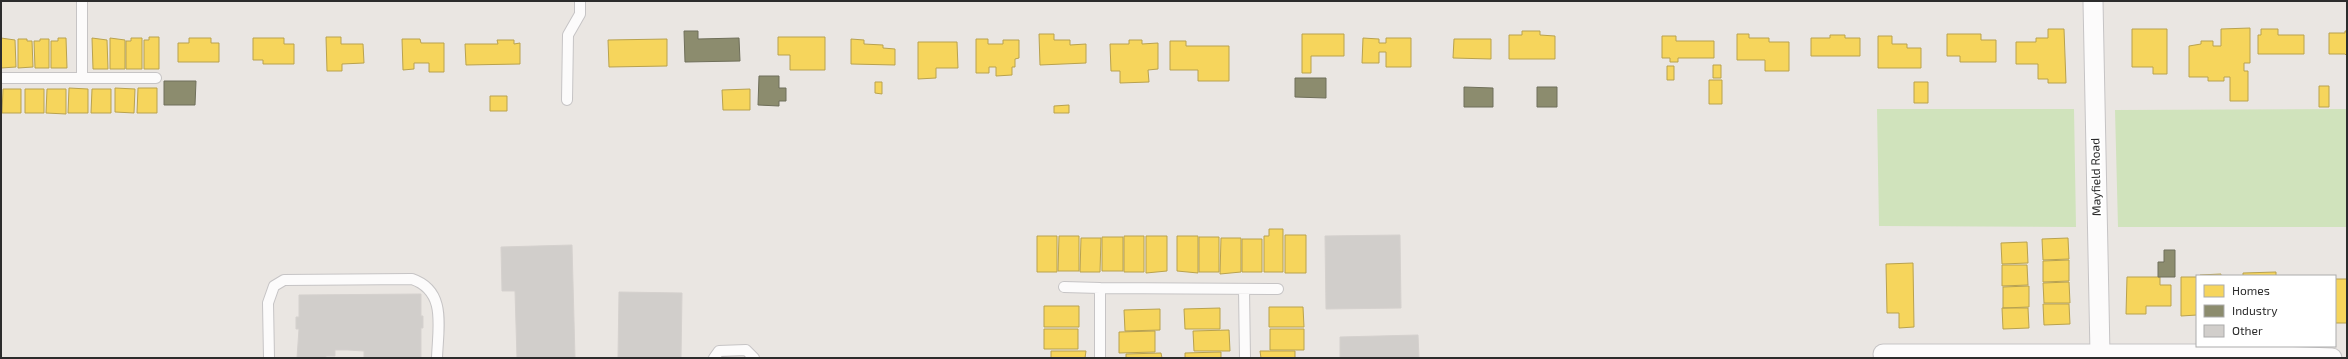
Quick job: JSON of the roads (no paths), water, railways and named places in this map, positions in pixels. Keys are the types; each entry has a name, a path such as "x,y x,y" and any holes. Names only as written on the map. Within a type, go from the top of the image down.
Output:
{"street":[{"name":"Mayfield Road","path":"2093,1 2100,354"},
{"path":"1883,354 1998,356 2100,354 2332,358"}],"lane":[{"path":"82,1 82,78"},
{"path":"567,100 568,35 580,14 580,1"},
{"path":"3,78 156,78"},
{"path":"269,358 268,303 274,286 284,280 412,279 424,283 434,294 438,308 437,358"},
{"path":"1064,287 1278,289"},
{"path":"1100,288 1100,358"},
{"path":"1244,288 1245,358"},
{"path":"714,358 719,351 746,350 754,358"}]}
